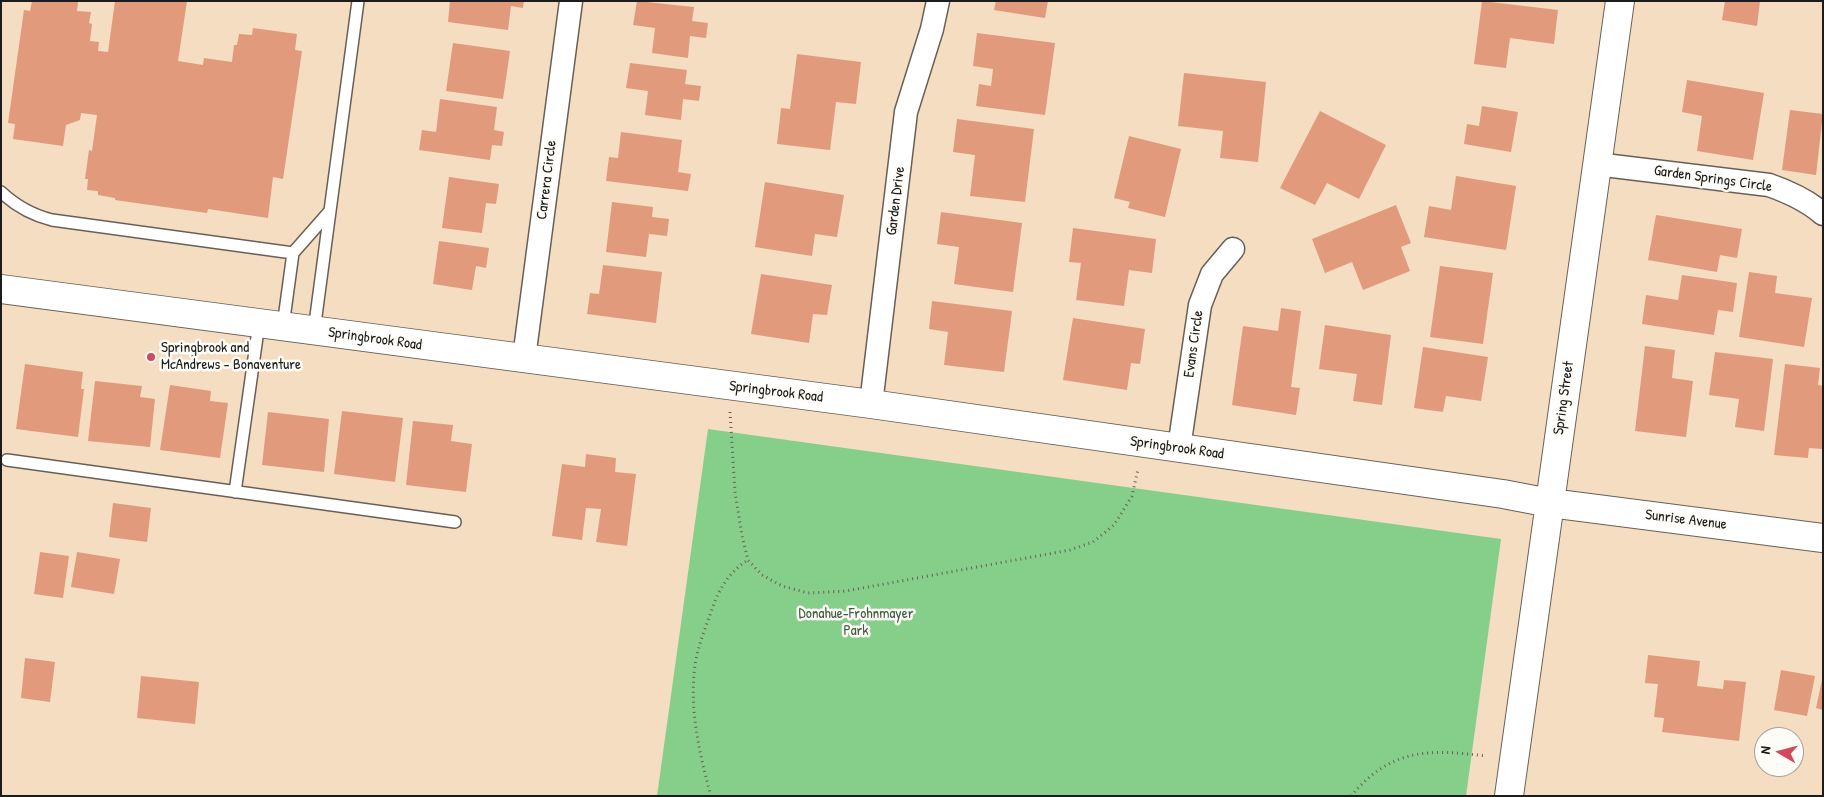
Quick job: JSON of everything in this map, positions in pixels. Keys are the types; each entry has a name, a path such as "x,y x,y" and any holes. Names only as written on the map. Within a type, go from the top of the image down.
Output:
{"street":[{"name":"Carrera Circle","path":"524,358 571,1"},
{"name":"Garden Drive","path":"871,404 906,112 932,29 938,1"},
{"name":"Spring Street","path":"1508,796 1620,1"},
{"name":"Garden Springs Circle","path":"1596,164 1769,185 1791,193 1823,214"},
{"name":"Evans Circle","path":"1179,448 1200,305 1212,274 1233,249"},
{"name":"Springbrook Road","path":"1,289 871,404 1503,494 1550,503"},
{"name":"Sunrise Avenue","path":"1550,503 1823,538"}],"lane":[{"path":"314,331 358,1"},
{"path":"1,192 26,211 52,220 293,252"},
{"path":"235,492 271,325 293,252 330,211"},
{"path":"7,460 455,522"}],"path":[{"path":"729,386 730,442 734,492 748,560 762,575 782,586 808,593 846,591 1070,550 1093,542 1114,525 1132,496 1144,444"},
{"path":"711,796 704,772 695,719 694,685 696,659 715,600 727,578 738,566 748,560"},
{"path":"1351,796 1380,770 1404,757 1433,752 1514,760"}],"green space":[{"name":"Donahue-Frohnmayer Park","path":"708,429 1501,539 1466,796 657,796"}],"building":[{"path":"32,1 78,2 77,11 91,12 89,23 92,24 90,41 99,42 98,51 108,52 115,1 187,1 178,61 203,65 204,58 232,62 234,45 237,45 239,34 252,35 253,28 297,34 295,50 302,51 283,179 273,177 268,218 208,209 207,213 115,200 115,198 98,195 98,191 87,190 88,179 85,179 89,150 92,151 97,115 81,113 80,120 66,125 63,146 13,139 15,124 8,123 24,10 30,11"},
{"path":"450,1 524,1 523,8 511,6 508,30 448,22"},
{"path":"637,1 694,7 692,21 708,23 706,38 690,36 688,58 652,53 655,28 633,25"},
{"path":"996,1 1048,1 1045,18 994,10"},
{"path":"1482,1 1558,10 1554,44 1510,38 1506,68 1474,64"},
{"path":"1725,1 1760,1 1757,26 1722,20"},
{"path":"977,33 1055,43 1045,115 976,106 979,84 991,86 993,69 973,66"},
{"path":"453,43 510,51 503,99 446,91"},
{"path":"797,54 861,62 856,104 836,102 830,150 777,144 781,108 790,109"},
{"path":"630,63 687,70 685,84 701,86 699,101 683,99 681,120 645,115 648,91 626,88"},
{"path":"1184,73 1266,82 1258,162 1220,158 1223,131 1178,126"},
{"path":"1687,80 1764,93 1753,160 1697,151 1702,116 1682,112"},
{"path":"440,99 497,107 494,130 504,132 502,146 492,145 490,160 419,150 422,130 436,132"},
{"path":"1482,106 1518,112 1511,152 1464,144 1467,124 1479,126"},
{"path":"1790,110 1823,114 1816,175 1782,170"},
{"path":"1320,111 1386,145 1359,199 1327,183 1315,205 1280,188"},
{"path":"957,119 1034,129 1025,202 970,196 975,155 953,152"},
{"path":"621,132 682,140 678,172 691,174 688,191 606,181 609,157 618,158"},
{"path":"1129,136 1181,149 1165,217 1128,208 1130,202 1114,198"},
{"path":"1456,176 1516,186 1506,250 1424,237 1429,206 1451,210"},
{"path":"449,177 499,184 496,204 486,203 482,233 442,228"},
{"path":"765,182 844,195 837,237 815,234 812,256 755,247"},
{"path":"612,202 653,207 652,217 669,219 667,236 649,234 646,257 606,252"},
{"path":"1396,205 1411,243 1401,247 1410,271 1363,290 1352,262 1325,273 1312,239"},
{"path":"941,212 1022,223 1013,292 954,284 959,247 937,244"},
{"path":"1656,215 1742,229 1737,258 1720,255 1717,272 1648,260"},
{"path":"1073,228 1156,239 1152,273 1129,270 1124,306 1076,300 1081,263 1069,262"},
{"path":"439,241 489,248 486,268 476,266 472,290 433,284"},
{"path":"603,265 662,272 656,323 587,314 590,293 599,294"},
{"path":"1440,266 1493,273 1483,344 1430,337"},
{"path":"1749,272 1777,276 1775,293 1812,298 1804,347 1739,337"},
{"path":"761,274 832,285 827,315 813,314 809,343 751,334"},
{"path":"1682,275 1737,283 1733,312 1718,310 1714,335 1642,324 1646,295 1678,300"},
{"path":"932,301 1012,311 1004,372 944,365 948,332 929,329"},
{"path":"1281,308 1301,311 1291,387 1300,388 1296,415 1232,405 1243,326 1278,331"},
{"path":"1073,318 1145,329 1140,364 1131,363 1127,390 1063,380"},
{"path":"1325,325 1391,335 1382,405 1353,401 1357,374 1319,369"},
{"path":"1645,346 1675,350 1672,378 1693,381 1686,437 1635,431"},
{"path":"1423,347 1488,357 1481,401 1446,396 1443,412 1414,408"},
{"path":"1715,352 1773,359 1764,431 1735,427 1739,399 1709,395"},
{"path":"25,364 83,372 81,389 84,389 78,437 16,429"},
{"path":"1785,364 1820,368 1818,385 1823,386 1823,449 1809,448 1808,458 1774,455"},
{"path":"95,381 142,386 140,397 155,399 150,447 88,441"},
{"path":"170,385 211,391 210,401 228,403 220,458 160,450"},
{"path":"342,411 403,418 395,482 334,474"},
{"path":"268,412 329,419 324,472 262,465"},
{"path":"413,421 453,425 451,441 472,444 466,492 406,485"},
{"path":"586,454 616,458 615,472 636,474 627,546 596,542 601,509 586,508 582,540 552,536 562,464 585,467"},
{"path":"113,503 151,508 147,542 109,537"},
{"path":"40,552 69,556 63,598 34,594"},
{"path":"77,552 120,559 114,594 71,587"},
{"path":"1648,655 1700,661 1697,686 1723,689 1724,680 1746,682 1739,741 1662,732 1664,718 1654,717 1658,684 1645,683"},
{"path":"25,658 55,662 50,702 21,698"},
{"path":"1781,670 1815,676 1807,716 1774,710"},
{"path":"141,676 199,682 195,724 137,718"},
{"path":"1823,680 1823,710 1816,708"}],"place":[{"name":"Springbrook and McAndrews - Bonaventure","path":"151,357"}]}
